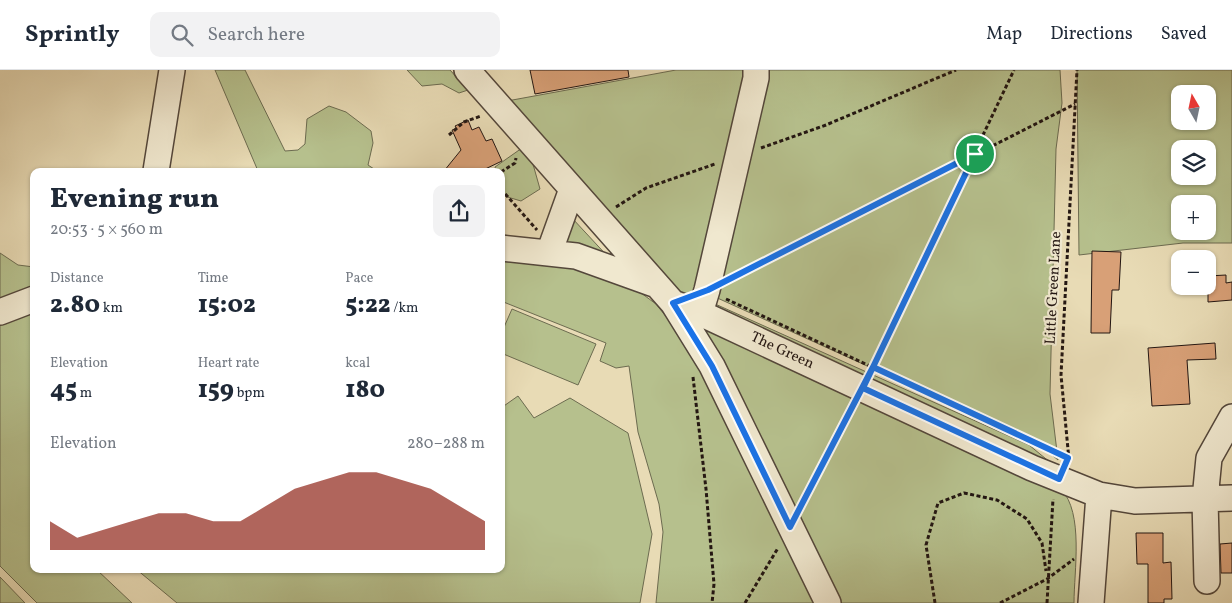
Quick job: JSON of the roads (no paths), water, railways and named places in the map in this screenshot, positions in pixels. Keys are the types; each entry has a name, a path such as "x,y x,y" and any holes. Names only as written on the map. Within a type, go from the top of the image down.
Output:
{"street":[{"path":"156,168 172,70"},
{"path":"467,70 673,303 712,366 828,603"},
{"path":"704,302 756,78 756,70"},
{"path":"549,252 572,189"},
{"path":"505,248 576,256 656,285"},
{"path":"0,312 30,301"},
{"name":"The Green","path":"673,303 704,302 1067,468 1099,495 1135,502 1232,498"},
{"path":"1208,581 1205,499 1209,458 1232,417"},
{"path":"1090,603 1099,495"}]}
